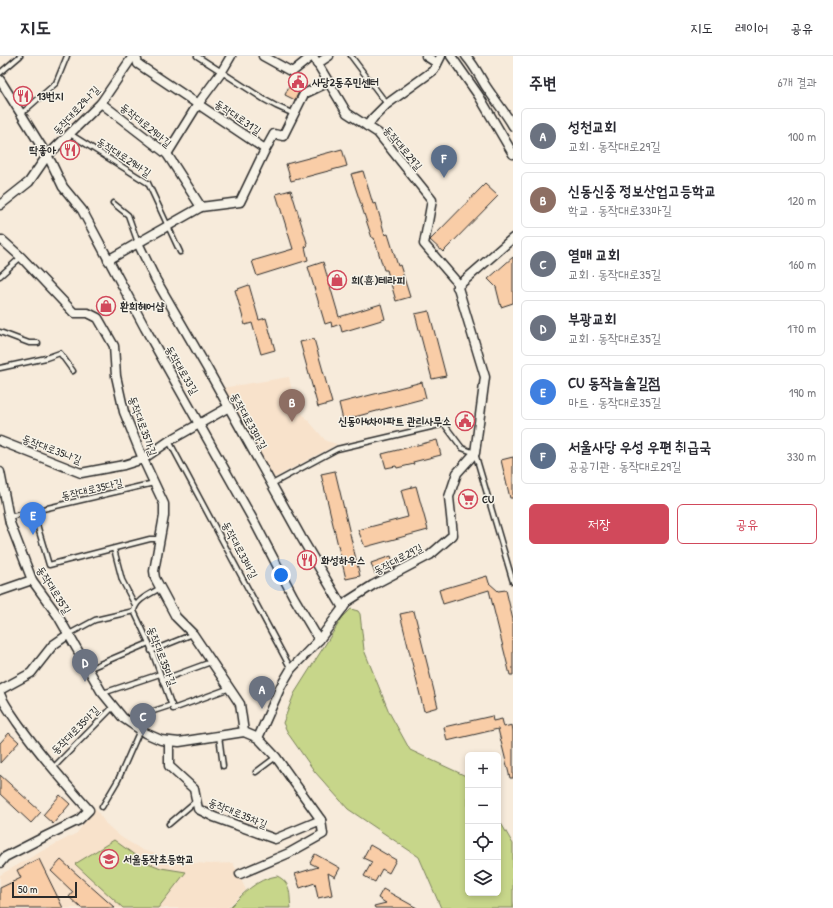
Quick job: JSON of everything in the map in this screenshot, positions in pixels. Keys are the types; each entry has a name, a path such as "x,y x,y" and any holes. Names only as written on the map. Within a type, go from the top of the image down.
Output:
{"street":[{"name":"동작대로29나길","path":"0,205 29,182 47,156 101,103 133,56"},
{"name":"동작대로31길","path":"136,56 138,64 265,149"},
{"name":"동작대로31길","path":"167,154 198,104 221,73 231,56"},
{"path":"263,56 292,72 312,56"},
{"name":"동작대로29길","path":"258,738 281,686 291,669 319,640 348,601 373,585 430,555 453,534 449,497 457,473 475,453 485,377 456,281 424,244 432,200 378,132 347,113 312,56"},
{"path":"317,64 329,56"},
{"path":"426,56 439,60"},
{"path":"450,56 479,96 513,154"},
{"path":"466,56 476,68 485,85 513,126"},
{"name":"동작대로29길","path":"367,126 386,104 434,70 439,60"},
{"name":"동작대로33길","path":"0,80 47,156 63,187 82,210 108,260 256,525 293,596 319,640"},
{"path":"108,260 201,207 240,202 265,149 274,134 283,136 304,94 329,82"},
{"name":"동작대로29마길","path":"101,103 167,154 201,207"},
{"path":"457,286 513,238"},
{"name":"동작대로35가길","path":"0,240 2,240 21,258 74,313 88,313 98,318 114,346 116,376 124,412 143,459 164,504 164,516 154,571 155,578 176,617 193,634 240,704 244,732"},
{"name":"동작대로33마길","path":"138,243 156,280 301,537 344,608"},
{"path":"143,459 169,441 229,407"},
{"name":"동작대로35나길","path":"0,440 81,473 124,465 143,459"},
{"name":"동작대로35길","path":"0,472 9,517 32,580 58,616 103,693 126,720 140,730 161,740 169,742 179,742 244,732"},
{"path":"0,591 32,580"},
{"path":"0,690 31,673 52,645 69,634"},
{"name":"동작대로35아길","path":"0,694 26,735 89,810 79,820 5,857 0,863"},
{"path":"240,874 289,853 323,834 321,820 276,757 258,738 244,732"},
{"name":"동작대로35차길","path":"169,742 169,766 194,789 198,809 214,817 275,839 321,820"}],"lane":[{"path":"0,73 20,56"},
{"path":"21,114 56,83 66,56"},
{"path":"197,56 221,73 276,106 294,114"},
{"path":"351,56 386,104"},
{"name":"동작대로29바길","path":"70,134 148,183 180,252"},
{"path":"113,203 128,215 138,243"},
{"path":"0,276 21,258"},
{"path":"0,332 29,343 38,343"},
{"path":"0,368 46,358 60,353 73,371"},
{"path":"272,484 337,449 444,424 462,448 475,453 513,582"},
{"name":"동작대로33바길","path":"169,441 291,669"},
{"name":"동작대로35다길","path":"9,517 155,483"},
{"path":"33,511 49,565 150,539 159,539"},
{"path":"114,549 122,580 135,605"},
{"path":"507,559 513,558"},
{"path":"69,634 95,620 134,611 135,605 139,601 160,588"},
{"name":"동작대로35마길","path":"134,611 148,643 172,707"},
{"path":"151,651 193,634"},
{"path":"88,669 148,643"},
{"path":"162,680 211,662"},
{"path":"103,693 160,674"},
{"path":"126,720 230,688"},
{"name":"동작대로35아길","path":"53,768 114,706"},
{"path":"102,807 118,780 140,730"},
{"path":"219,735 223,766"},
{"path":"256,772 276,757"},
{"name":"동작대로35차길","path":"169,824 196,801"}],"shaded area":[{"path":"289,377 295,405 326,441 337,444 274,478 222,388"},
{"name":"서울동작초등학교","path":"95,808 106,824 121,837 142,850 184,862 209,864 233,863 246,890 227,908 0,908 0,875 77,833"}],"green space":[{"path":"351,609 358,611 360,614 364,650 389,712 410,750 465,776 465,896 501,896 501,823 513,844 513,908 441,908 419,857 348,809 315,772 289,735 283,723 294,694 342,618"},
{"path":"114,840 143,861 161,868 186,872 158,908 123,908 75,864"},
{"path":"277,876 285,882 289,889 291,908 229,908 256,884 263,880"}],"building":[{"path":"295,76 305,80 295,100 285,95 293,77"},
{"path":"342,149 347,166 291,181 286,164"},
{"path":"363,171 373,204 376,203 385,235 388,234 410,297 396,301 387,270 384,270 374,238 372,238 351,174"},
{"path":"485,184 498,196 443,252 430,240"},
{"path":"291,190 308,246 305,247 308,260 257,276 252,261 293,249 276,194"},
{"path":"513,257 513,303 501,307 496,287 488,279"},
{"path":"323,262 339,317 381,304 385,319 342,332 340,324 332,327 331,322 325,324 308,267"},
{"path":"249,285 259,320 266,318 275,350 261,354 252,323 245,325 235,290"},
{"path":"429,311 446,376 432,379 415,314"},
{"path":"314,339 332,403 318,407 300,342"},
{"path":"422,382 426,398 343,420 339,403"},
{"path":"437,440 441,455 413,462 414,464 397,468 396,466 386,468 382,454"},
{"path":"513,457 513,498 510,498 501,460"},
{"path":"335,471 360,576 346,579 321,474"},
{"path":"416,486 428,530 365,547 358,530 408,517 401,490"},
{"path":"391,556 395,567 375,574 371,563"},
{"path":"487,576 489,583 498,591 506,590 513,620 513,675 510,675 489,590 443,604 439,590"},
{"path":"414,611 438,707 424,711 400,614"},
{"path":"492,716 493,721 502,719 504,727 512,725 513,778 510,778 498,729 447,741 444,727"},
{"path":"9,733 19,742 0,763 0,743"},
{"path":"0,775 41,812 31,823 0,794"},
{"path":"60,795 70,804 53,824 43,815"},
{"path":"370,845 396,860 389,873 382,869 375,882 364,876 372,862 363,858"},
{"path":"315,854 340,868 335,877 328,873 332,895 318,898 315,883 300,888 295,874 318,867 310,863"},
{"path":"39,859 63,908 0,908 0,888 21,878 17,870"},
{"path":"61,860 115,908 81,908 69,897 73,892 51,871"},
{"path":"383,889 417,908 375,908 374,906 386,903 378,898"}],"place":[{"name":"사당2동주민센터","path":"298,82"},
{"name":"13번지","path":"23,96"},
{"name":"딱좋아","path":"70,150"},
{"name":"서울사당 우성 우편 취급국","path":"444,178"},
{"name":"희(喜)테라피","path":"337,280"},
{"name":"환희헤어샵","path":"106,306"},
{"name":"신동아4차아파트 관리사무소","path":"465,421"},
{"name":"신동신중 정보산업고등학교","path":"292,422"},
{"name":"CU","path":"468,499"},
{"name":"CU 동작늘솔길점","path":"33,535"},
{"name":"화성하우스","path":"307,560"},
{"name":"부광교회","path":"85,682"},
{"name":"성천교회","path":"262,709"},
{"name":"열매 교회","path":"143,736"},
{"name":"서울동작초등학교","path":"109,859"}]}
